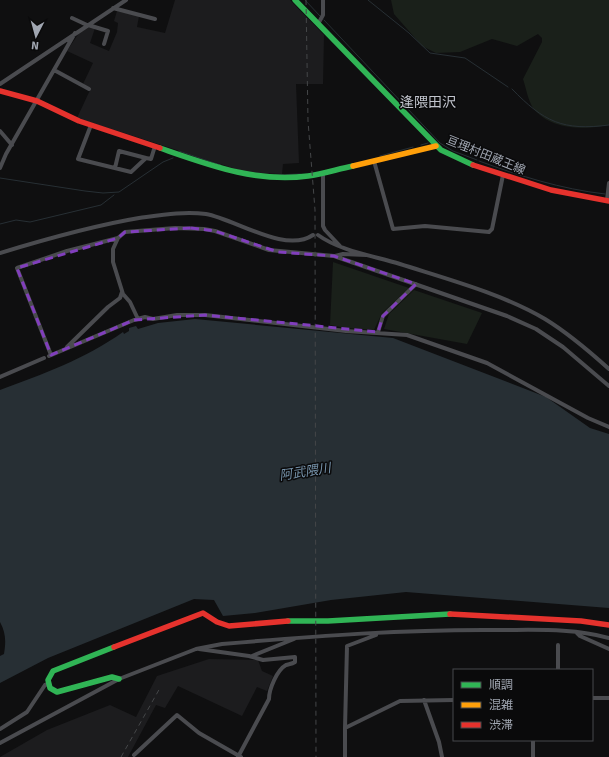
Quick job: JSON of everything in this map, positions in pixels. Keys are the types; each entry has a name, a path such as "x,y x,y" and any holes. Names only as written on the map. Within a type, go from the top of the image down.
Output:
{"street":[{"path":"0,84 126,0"},
{"name":"亘理村田蔵王線","path":"295,0 436,146 457,158 504,176 550,190 592,199 608,200"},
{"path":"318,24 323,14 323,0"},
{"path":"113,8 155,19"},
{"path":"72,18 108,31 104,44"},
{"path":"0,168 6,154 75,33"},
{"path":"54,70 89,89"},
{"path":"0,91 37,101 70,118 216,167 245,175 282,178 323,173 436,146"},
{"path":"91,125 78,159 131,172 146,158"},
{"path":"0,132 12,145"},
{"path":"115,168 119,152 151,159 155,146"},
{"path":"0,158 6,154"},
{"path":"374,161 393,229 424,226 489,232 492,229 504,176"},
{"path":"323,173 323,226 340,246"},
{"path":"608,200 609,183"},
{"path":"0,253 98,225 178,213 197,213 214,216 282,240 299,241 315,235 333,245 375,256 499,298 531,312 581,344 609,369"},
{"path":"138,319 122,289 112,256 118,238 125,232 175,228 204,229 216,231 269,250 334,256 489,309 536,329 564,347 609,386"},
{"path":"118,238 67,251 16,268 50,356 138,319 145,317 153,319 177,315 205,315 346,331 407,335 487,363 588,418 609,427"},
{"path":"334,256 343,254 375,256"},
{"path":"378,332 383,316 416,284"},
{"path":"65,349 108,307 120,298 122,289"},
{"path":"0,377 44,358"},
{"path":"119,678 112,677 57,692 53,691 48,684 48,677 53,671 198,614 207,614 217,622 229,626 289,621 328,621 442,614 581,620 609,625"},
{"path":"0,743 119,678 196,649 222,644 446,629 576,632 609,638"},
{"path":"576,632 580,636 609,649"},
{"path":"344,757 348,646 378,634"},
{"path":"252,656 296,638"},
{"path":"558,645 558,669"},
{"path":"134,755 177,715 199,733 239,757 269,699 270,691 278,674 285,666 295,662 295,657 292,656 263,660 252,656 196,649"},
{"path":"0,729 27,712 45,685 48,684"},
{"path":"593,698 609,698"},
{"path":"424,700 439,742 442,757"},
{"path":"346,728 400,701 453,700"},
{"path":"533,741 533,757"}],"highlighted area":[{"path":"191,228 215,231 278,252 334,256 416,284 383,316 378,332 205,315 134,320 51,355 17,268 118,238 125,232"}],"shaded area":[{"path":"175,0 290,0 324,35 323,84 296,84 299,163 283,164 282,174 239,170 77,118 91,88 83,84 93,63 67,51 79,33 88,27 95,28 90,43 109,51 117,32 118,23 114,21 117,11 139,16 137,27 165,33"},
{"path":"391,0 609,0 609,125 589,128 568,127 549,121 533,108 528,98 523,79 542,42 542,38 538,34 517,46 492,39 460,52 436,53 422,46 394,14"},
{"path":"333,262 409,288 382,313 374,330 330,325"},
{"path":"414,290 482,313 467,344 384,329 389,314"},
{"path":"209,659 258,660 262,671 273,676 267,691 257,687 242,716 178,686 165,708 156,705 128,757 0,757 47,730 110,705 136,717 157,676"}],"water":[{"name":"阿武隈川","path":"195,319 393,338 546,397 590,428 609,434 609,608 406,592 331,600 255,613 223,616 214,600 194,599 48,658 0,683 0,656 4,654 5,642 0,622 0,390 48,372 79,358 109,342 123,332 124,334 129,331 129,328 136,326 138,329 158,323"}],"waterway":[{"path":"305,0 320,16"},
{"path":"368,0 409,33 430,53 465,58 508,87"},
{"path":"324,20 440,143 453,151 477,160"},
{"path":"512,89 534,109 555,122 579,127 609,125"},
{"path":"421,145 428,143"},
{"path":"380,156 413,147"},
{"path":"179,151 221,165"},
{"path":"0,178 85,191 103,193 119,192 163,162 173,158"},
{"path":"479,161 541,181 573,189 605,194"},
{"path":"239,171 250,173"},
{"path":"275,175 300,174"},
{"path":"0,224 16,220 30,222 101,205 114,195"}],"railway":[{"path":"306,0 308,121 315,210 316,757"},
{"path":"121,757 160,688"}],"traffic: fast":[{"path":"295,0 441,150 473,165"},
{"path":"160,148 196,161 233,171 270,177 289,178 308,176 353,166"},
{"path":"288,621 328,621 450,614"},
{"path":"114,647 53,671 48,680 50,688 57,692 112,677 119,679"}],"traffic: slow":[{"path":"353,166 436,146"}],"traffic: jam":[{"path":"0,91 37,101 79,121 160,148"},
{"path":"473,165 551,190 609,201"},
{"path":"114,647 203,613 217,622 229,626 288,621"},
{"path":"450,614 581,621 609,625"}],"district":[{"name":"逢隈田沢","path":"428,102"}]}
